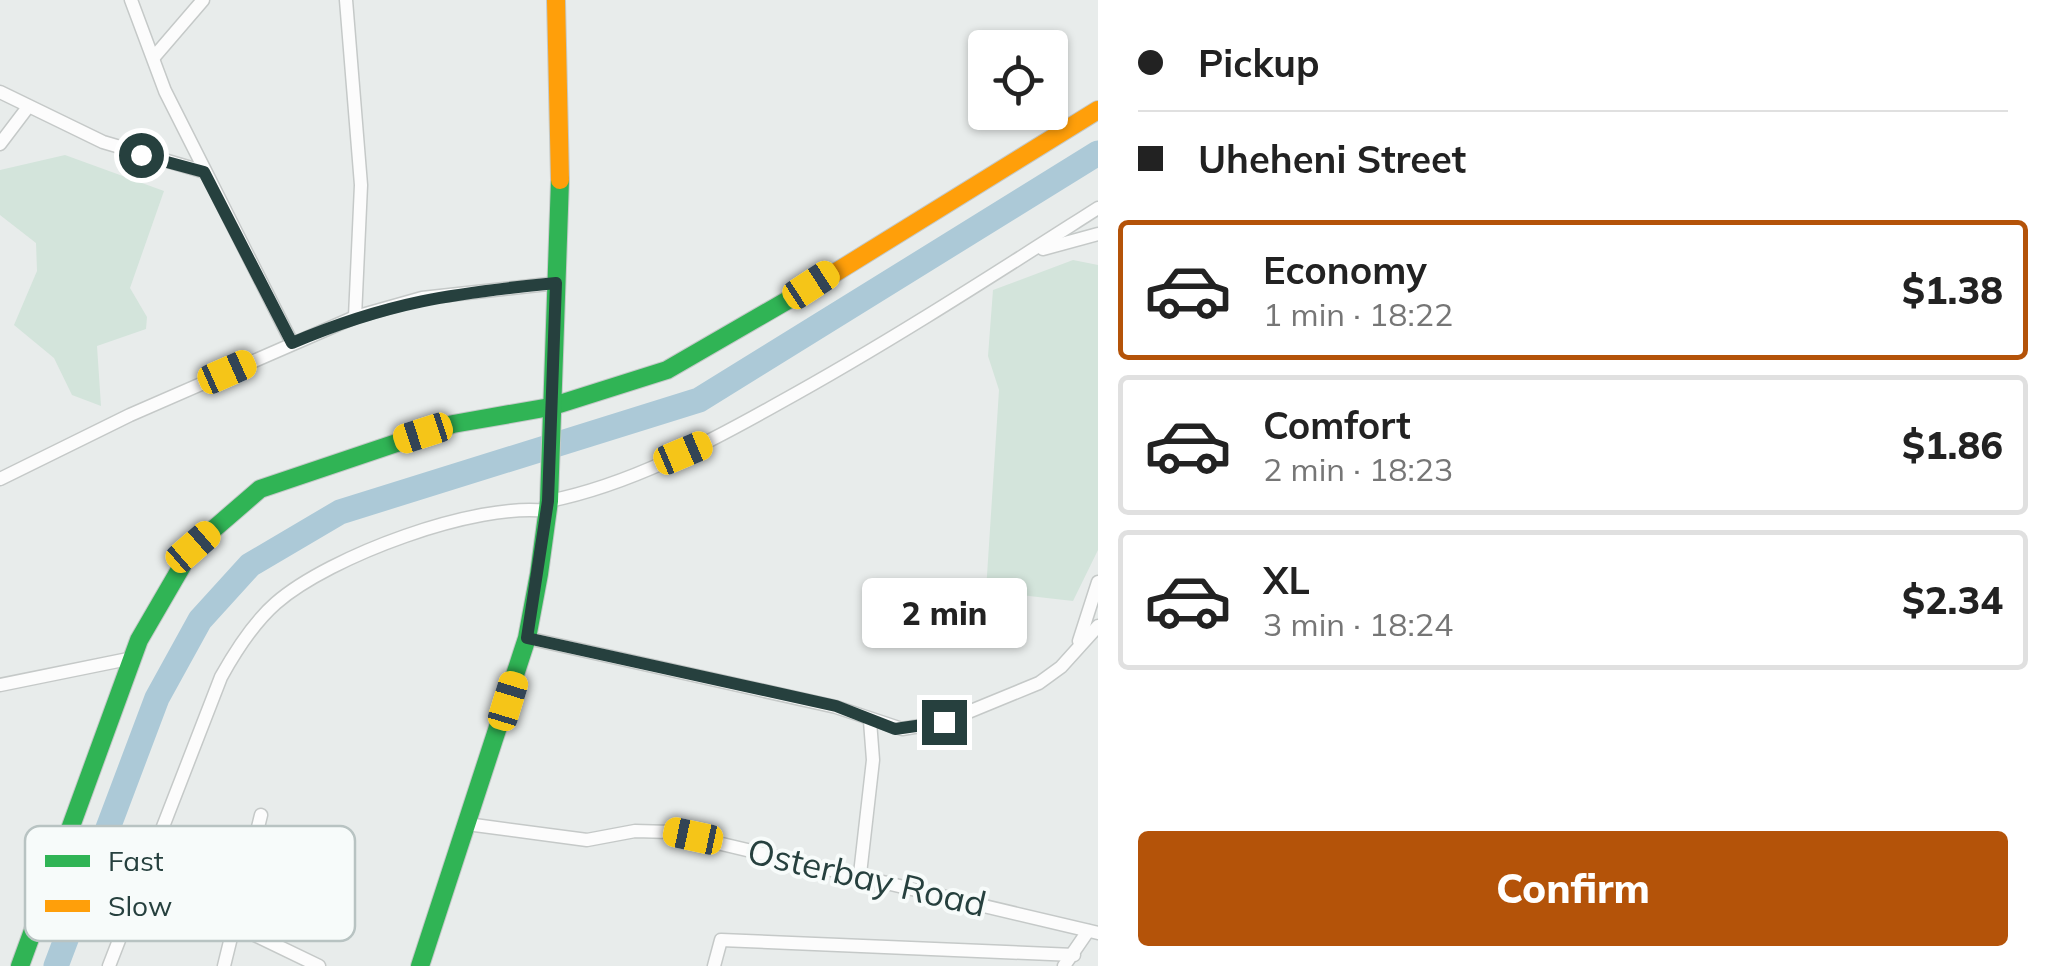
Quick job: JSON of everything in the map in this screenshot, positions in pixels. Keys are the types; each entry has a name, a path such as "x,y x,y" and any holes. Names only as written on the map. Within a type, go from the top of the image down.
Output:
{"main road":[{"path":"420,966 527,638 548,502 560,148 556,0"},
{"path":"71,826 133,658 193,547 260,488 453,424 550,413 667,370 746,328 1098,110"},
{"path":"20,966 29,941"}],"street":[{"path":"131,0 165,92 292,343"},
{"path":"154,57 203,0"},
{"path":"346,0 362,185 355,317"},
{"path":"0,92 103,142 204,172"},
{"path":"0,144 28,107"},
{"path":"164,826 221,677 276,604 312,577 435,528 584,494 709,442 881,344 1098,208"},
{"path":"1026,254 1098,234"},
{"path":"0,479 355,317 422,298 556,283"},
{"path":"527,638 836,706 902,729 944,722 1008,699 1062,667 1078,643 1098,582"},
{"path":"1078,643 1098,626"},
{"path":"0,685 133,658"},
{"path":"860,874 872,760 870,721"},
{"path":"259,826 262,814"},
{"name":"Osterbay Road","path":"467,824 588,840 611,839 635,831 671,832 1093,932"},
{"path":"1064,966 1093,932"},
{"path":"714,966 720,940 1074,955"},
{"path":"109,966 118,941"},
{"path":"224,966 230,941"},
{"path":"273,941 320,966"}],"shaded area":[{"path":"65,155 164,191 130,288 147,317 146,329 97,346 101,406 72,395 54,358 14,325 37,271 36,243 0,215 0,170"},
{"path":"1073,260 1098,265 1098,550 1073,601 986,591 999,390 988,356 993,290"}],"waterway":[{"path":"109,826 157,698 200,620 250,565 340,512 699,400 1098,153"},
{"path":"56,966 65,941"}],"traffic: fast":[{"path":"420,966 527,638 539,574 549,501 560,180"},
{"path":"71,826 139,640 193,547 260,489 453,424 550,407 667,370 833,274"},
{"path":"20,966 29,941"}],"traffic: slow":[{"path":"556,0 560,180"},
{"path":"833,274 1098,110"}],"route":[{"path":"141,155 204,172 292,343 355,317 422,298 556,283 548,501 527,638 836,706 895,729 944,722"}]}
